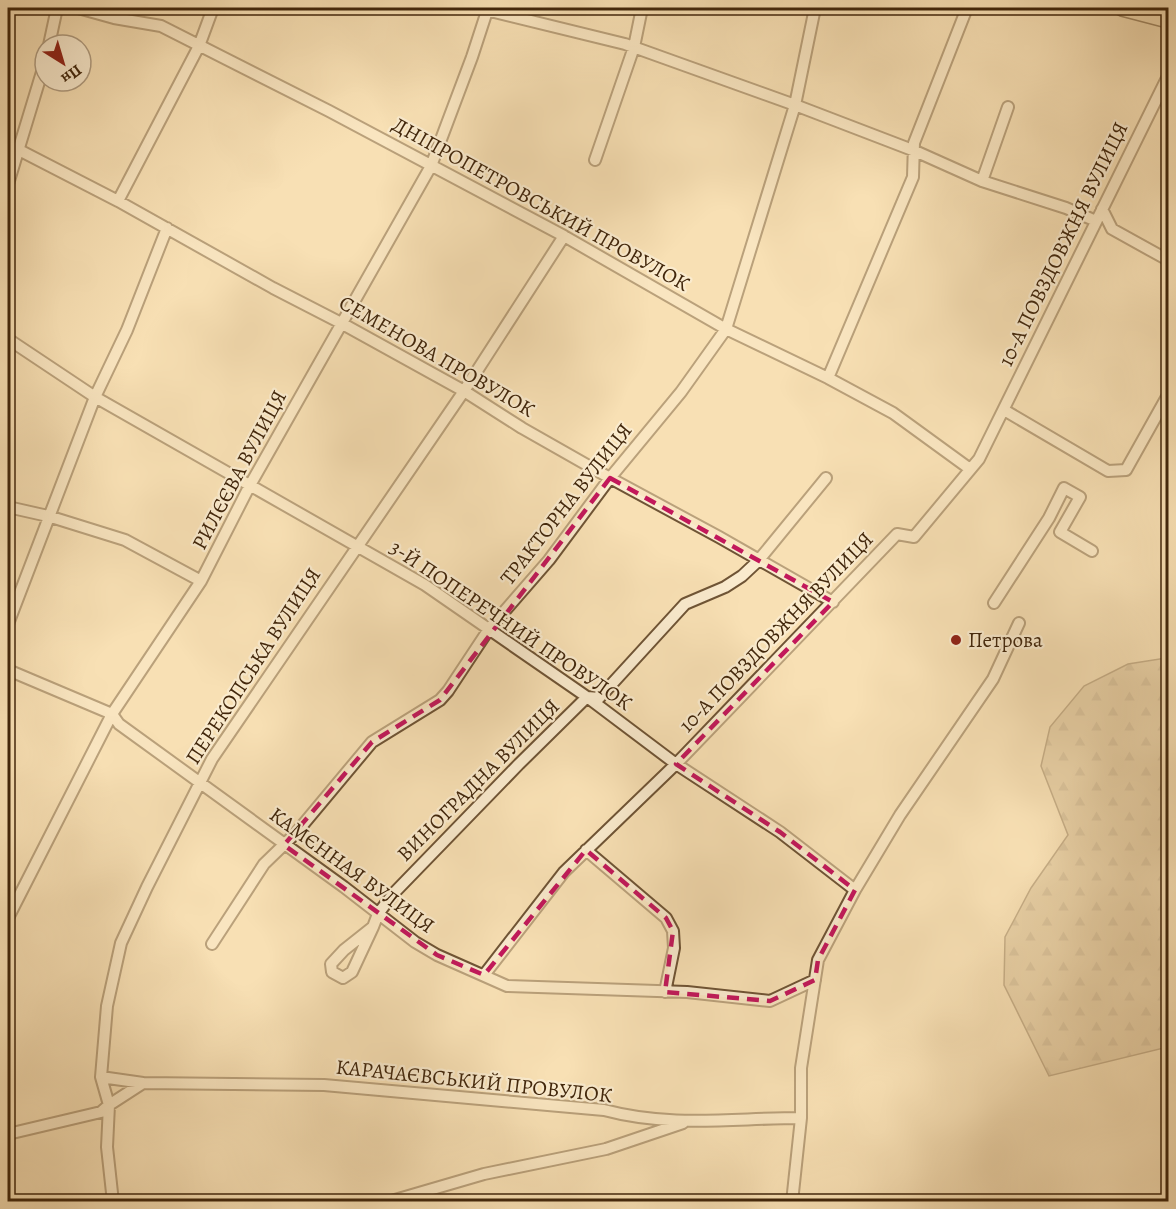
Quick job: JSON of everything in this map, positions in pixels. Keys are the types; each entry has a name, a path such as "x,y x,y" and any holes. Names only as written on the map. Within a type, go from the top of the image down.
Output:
{"main road":[{"path":"1122,8 1168,20"}],"street":[{"path":"52,33 57,8"},
{"name":"ДНІПРОПЕТРОВСЬКИЙ ПРОВУЛОК","path":"78,8 114,18 161,26 564,236 726,329 828,378 893,413 970,469"},
{"path":"118,201 199,46 213,8"},
{"path":"485,8 634,47 915,151 982,181 1096,220"},
{"name":"РИЛЄЄВА ВУЛИЦЯ","path":"8,918 112,714 201,581 249,487 431,166 482,29 485,8"},
{"path":"595,160 634,47 642,8"},
{"name":"ТРАКТОРНА ВУЛИЦЯ","path":"212,944 264,864 284,845 372,742 440,700 489,630 549,560 610,478 681,392 726,329 795,105 815,8"},
{"path":"828,378 913,177 914,143 967,8"},
{"name":"10-А ПОВЗДОВЖНЯ ВУЛИЦЯ","path":"484,975 564,872 676,764 897,534 914,537 980,459 1168,76"},
{"path":"8,184 36,93"},
{"path":"982,181 1008,107"},
{"name":"СЕМЕНОВА ПРОВУЛОК","path":"19,150 118,201 464,391 522,428 833,602"},
{"path":"1102,209 1112,229 1168,260"},
{"path":"8,624 95,397 127,330 167,228"},
{"name":"ПЕРЕКОПСЬКА ВУЛИЦЯ","path":"113,1202 107,1148 109,1105 101,1077 107,1006 121,943 147,887 212,759 464,391 564,236"},
{"name":"3-Й ПОПЕРЕЧНИЙ ПРОВУЛОК","path":"8,339 95,397 249,487 425,585 587,697 676,764 780,832 855,890"},
{"path":"1004,410 1108,471 1126,470 1168,395"},
{"name":"ВИНОГРАДНА ВУЛИЦЯ","path":"373,927 344,950 332,964 332,972 343,978 352,972 373,927 378,914 393,894 587,697 599,698 685,604 725,587 742,576 758,561 826,478"},
{"path":"994,603 1049,518 1064,488 1080,497 1060,532 1092,551"},
{"path":"8,507 48,516 125,540 201,581"},
{"path":"792,1202 801,1118 801,1068 818,960 855,890 900,815 993,679 1019,623"},
{"name":"КАМЄННАЯ ВУЛИЦЯ","path":"8,670 112,714 119,724 415,942 437,955 507,986 687,992 770,1001 787,995 814,980"},
{"path":"586,850 666,918 673,931 674,948 665,992"},
{"name":"КАРАЧАЄВСЬКИЙ ПРОВУЛОК","path":"101,1077 143,1083 324,1085 604,1110 628,1116 686,1122 801,1118"},
{"path":"8,1134 101,1112 143,1083"},
{"path":"388,1202 484,1174 606,1149 686,1122"}],"highlighted area":[{"path":"610,478 833,602 676,764 780,832 855,890 818,960 815,980 770,1001 665,992 673,931 666,918 586,850 484,975 437,955 284,845 372,742 440,700"}],"green space":[{"path":"1166,658 1168,660 1168,1047 1049,1076 1004,985 1005,937 1031,888 1068,835 1041,766 1050,727 1084,686 1128,664"}],"place":[{"name":"Петрова","path":"956,640"}]}
